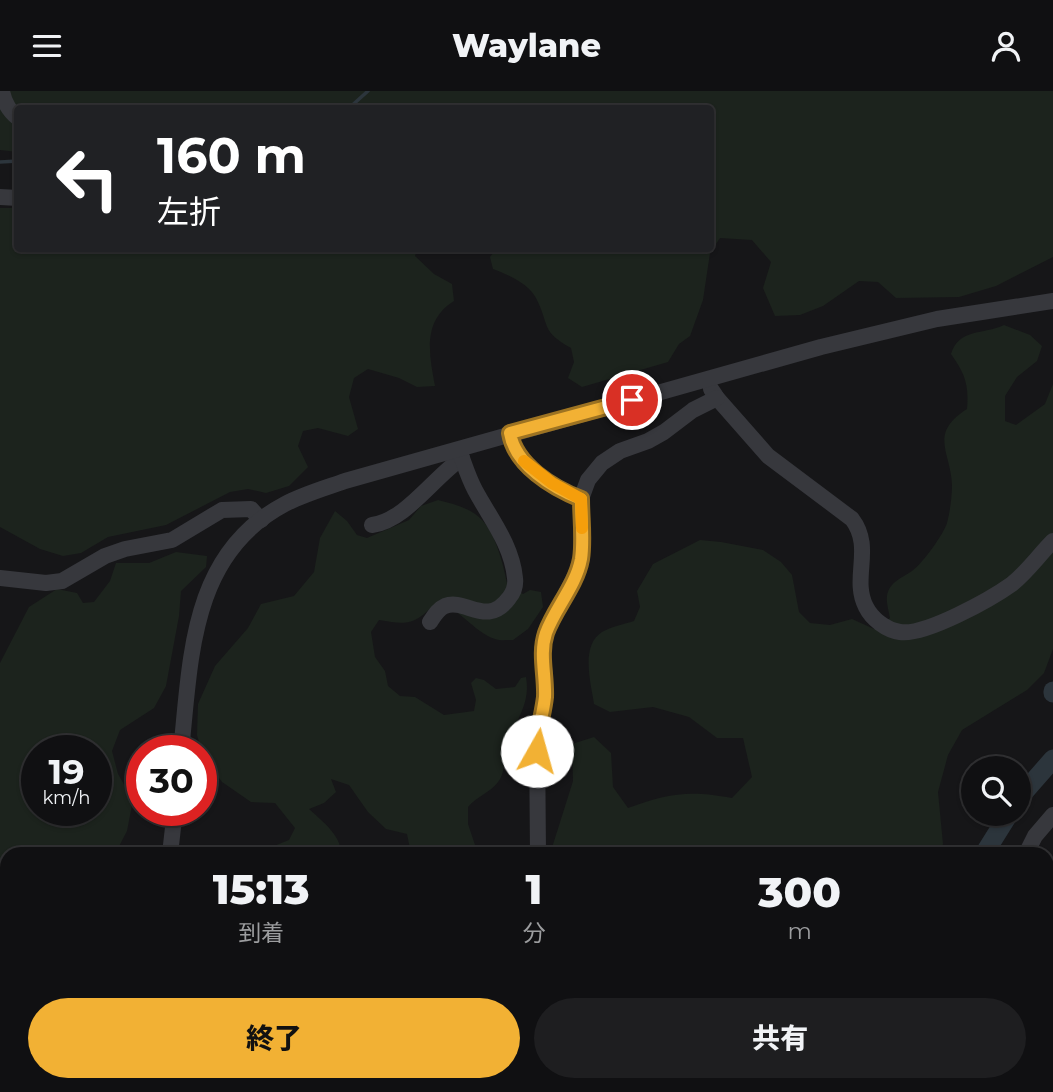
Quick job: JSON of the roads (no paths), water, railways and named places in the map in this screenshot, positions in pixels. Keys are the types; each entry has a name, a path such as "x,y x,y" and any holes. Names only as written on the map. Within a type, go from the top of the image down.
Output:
{"street":[{"path":"2,91 4,99 14,113"},
{"path":"183,735 191,658 202,604 210,583 223,561 261,520 282,505 307,494 460,454 510,433 821,347 937,319 1053,301"},
{"path":"706,380 717,398 768,456 852,519 860,530 864,546 862,594 866,607 875,620 888,628 900,632 918,631 983,603 1013,583 1037,561 1053,541"},
{"path":"538,847 537,734 545,687 542,650 546,632 581,559 581,499 588,480 602,463 620,451 648,441 687,414 717,398"},
{"path":"510,433 513,447 528,466 581,499"},
{"path":"372,525 396,517 460,454"},
{"path":"430,622 445,606 459,605 472,611 496,610 506,603 514,592 515,578 495,519 474,488 460,454"},
{"path":"0,578 46,583 62,581 105,556 125,549 172,540 222,510 250,509 261,520"},
{"path":"1030,847 1053,815"},
{"path":"171,847 173,826"}],"waterway":[{"path":"352,105 368,91"},
{"path":"0,162 14,161"},
{"path":"1031,784 1053,759"},
{"path":"988,847 1002,826"}]}
